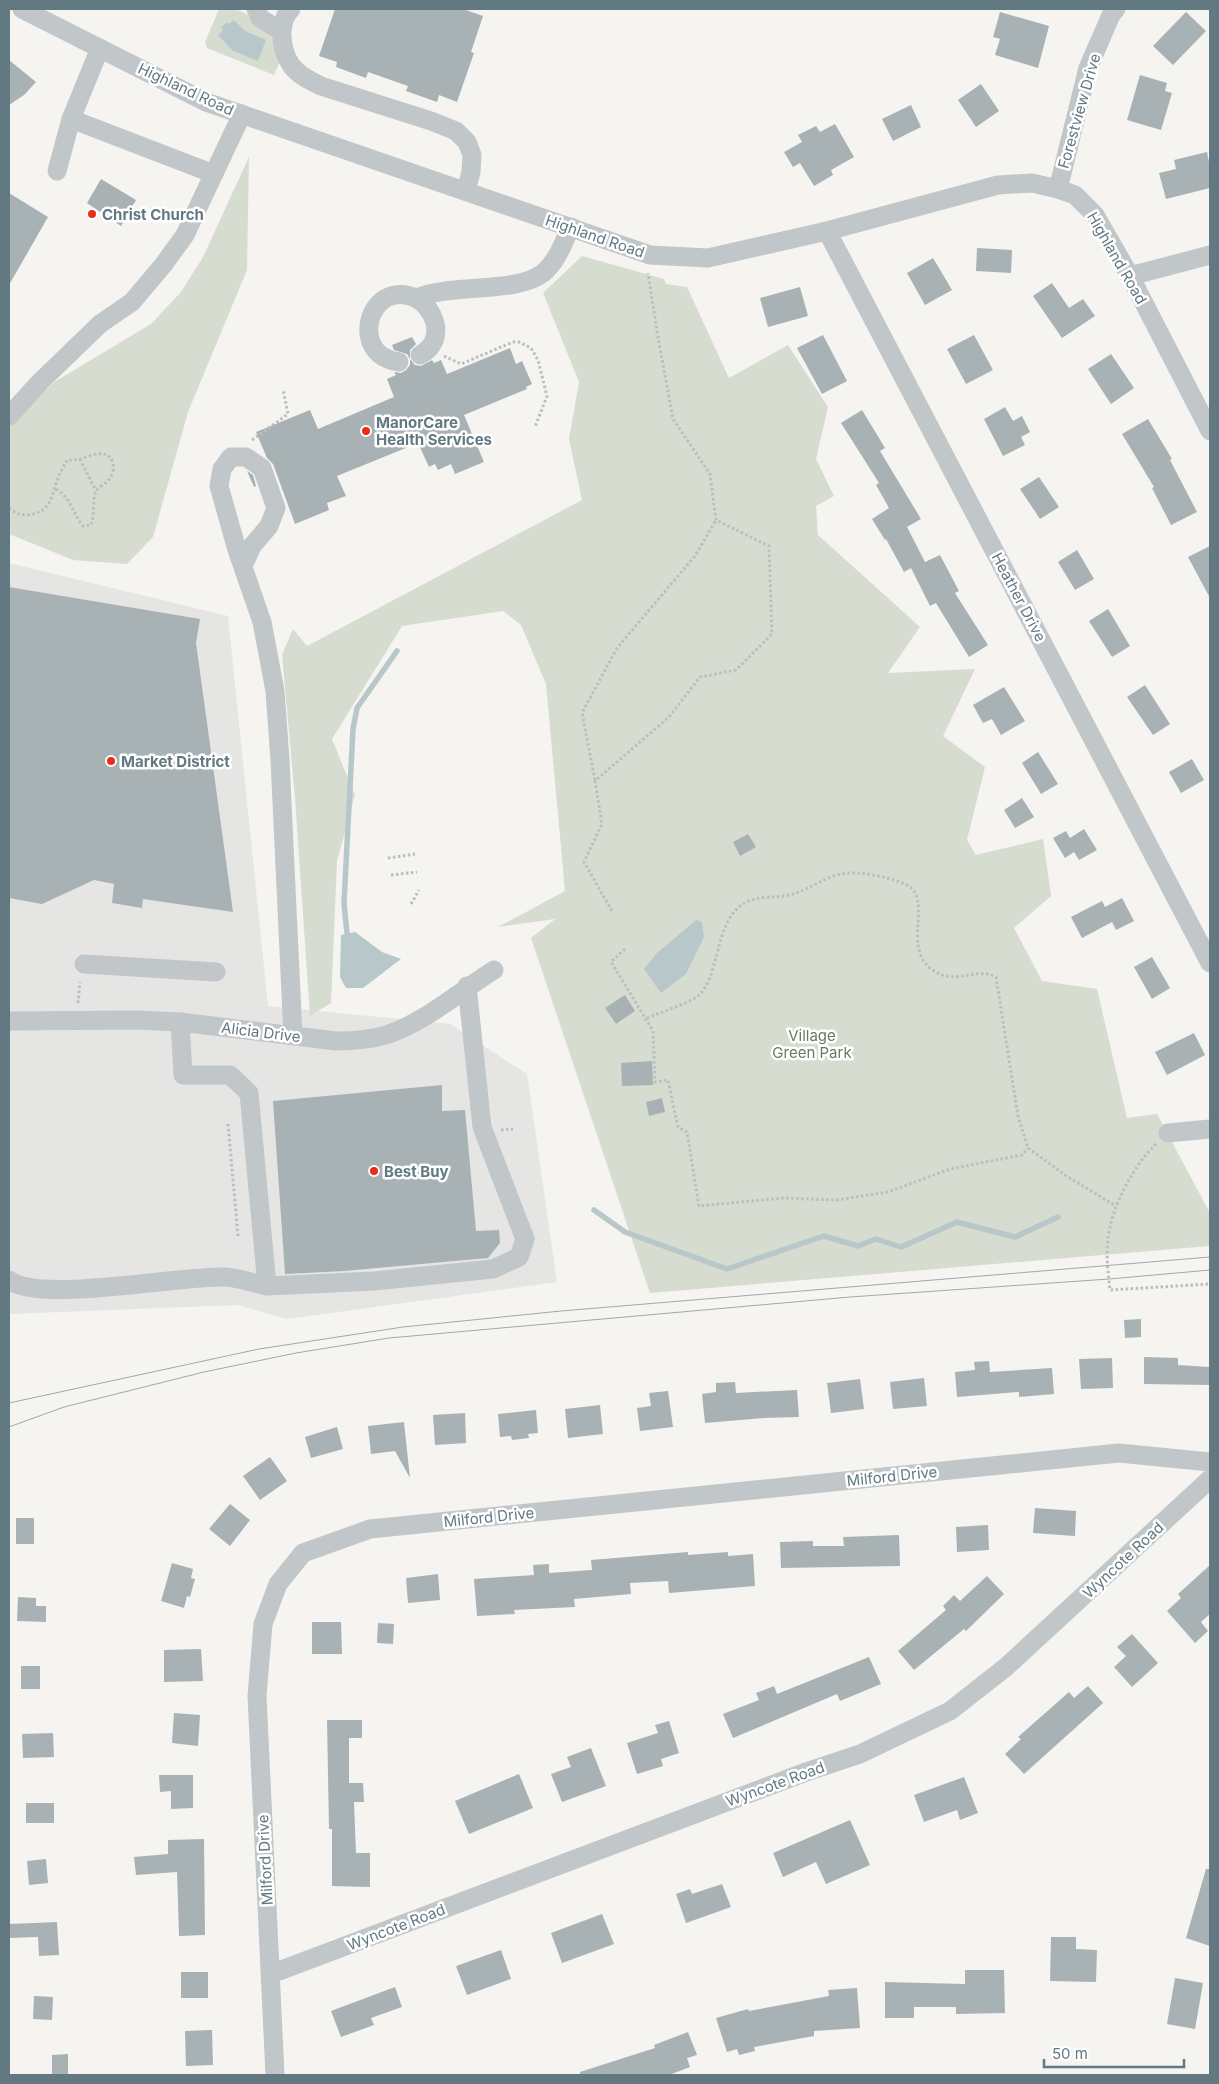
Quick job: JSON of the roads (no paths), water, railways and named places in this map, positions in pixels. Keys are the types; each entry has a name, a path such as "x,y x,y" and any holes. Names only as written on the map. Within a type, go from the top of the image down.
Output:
{"street":[{"name":"Highland Road","path":"22,9 206,102 649,254 708,258 827,231 998,185 1032,183 1058,188 1076,195 1095,215 1130,276 1210,431"},
{"path":"256,9 260,18 282,31"},
{"path":"291,9 287,13 282,31 284,50 291,66 304,78 321,86 431,120 456,131 467,142 472,155 471,172 466,191"},
{"name":"Forestview Drive","path":"1058,188 1088,68 1111,15 1116,9"},
{"path":"57,171 72,119 100,48"},
{"path":"9,416 40,382 100,324 132,302 185,235 242,114"},
{"path":"72,119 214,174"},
{"path":"417,298 432,292 526,283 543,273 551,264 571,227"},
{"name":"Heather Drive","path":"827,231 1210,963"},
{"path":"1130,276 1210,255"},
{"path":"399,362 387,359 376,351 370,340 368,326 371,314 379,303 391,296 404,295 417,298 428,306 434,318 436,331 433,344 422,354"},
{"path":"243,566 252,546 269,526 276,508 262,468 246,457 231,457 222,469 219,486 243,566 262,622 275,691 293,1036"},
{"path":"84,964 216,972"},
{"name":"Alicia Drive","path":"9,1021 137,1020 180,1022 293,1036 357,1041 386,1035 417,1020 494,970"},
{"path":"9,1280 16,1286 53,1290 226,1277 267,1286 374,1281 494,1270 519,1257 525,1239 482,1127 467,986"},
{"path":"180,1022 183,1075 230,1076 249,1093 267,1286"},
{"path":"1168,1133 1210,1129"},
{"name":"Milford Drive","path":"275,2075 257,1696 263,1624 278,1584 303,1553 370,1529 1119,1453 1210,1462"},
{"name":"Wyncote Road","path":"271,1974 806,1772 860,1754 950,1711 1006,1668 1210,1479"}],"waterway":[{"path":"347,933 344,903 353,729 357,708 397,651"},
{"path":"594,1210 625,1232 727,1269 824,1236 858,1246 876,1239 901,1247 957,1222 1015,1237 1058,1217"}],"tram line":[{"path":"9,1403 259,1349 403,1327 561,1311 1210,1257"},
{"path":"9,1427 64,1407 204,1372 296,1353 389,1338 850,1297 1210,1270"}],"place":[{"name":"Christ Church","path":"92,214"},
{"name":"ManorCare Health Services","path":"366,431"},
{"name":"Market District","path":"111,761"},
{"name":"Best Buy","path":"374,1171"}],"park label":[{"name":"Village Green Park","path":"812,1044"}]}
